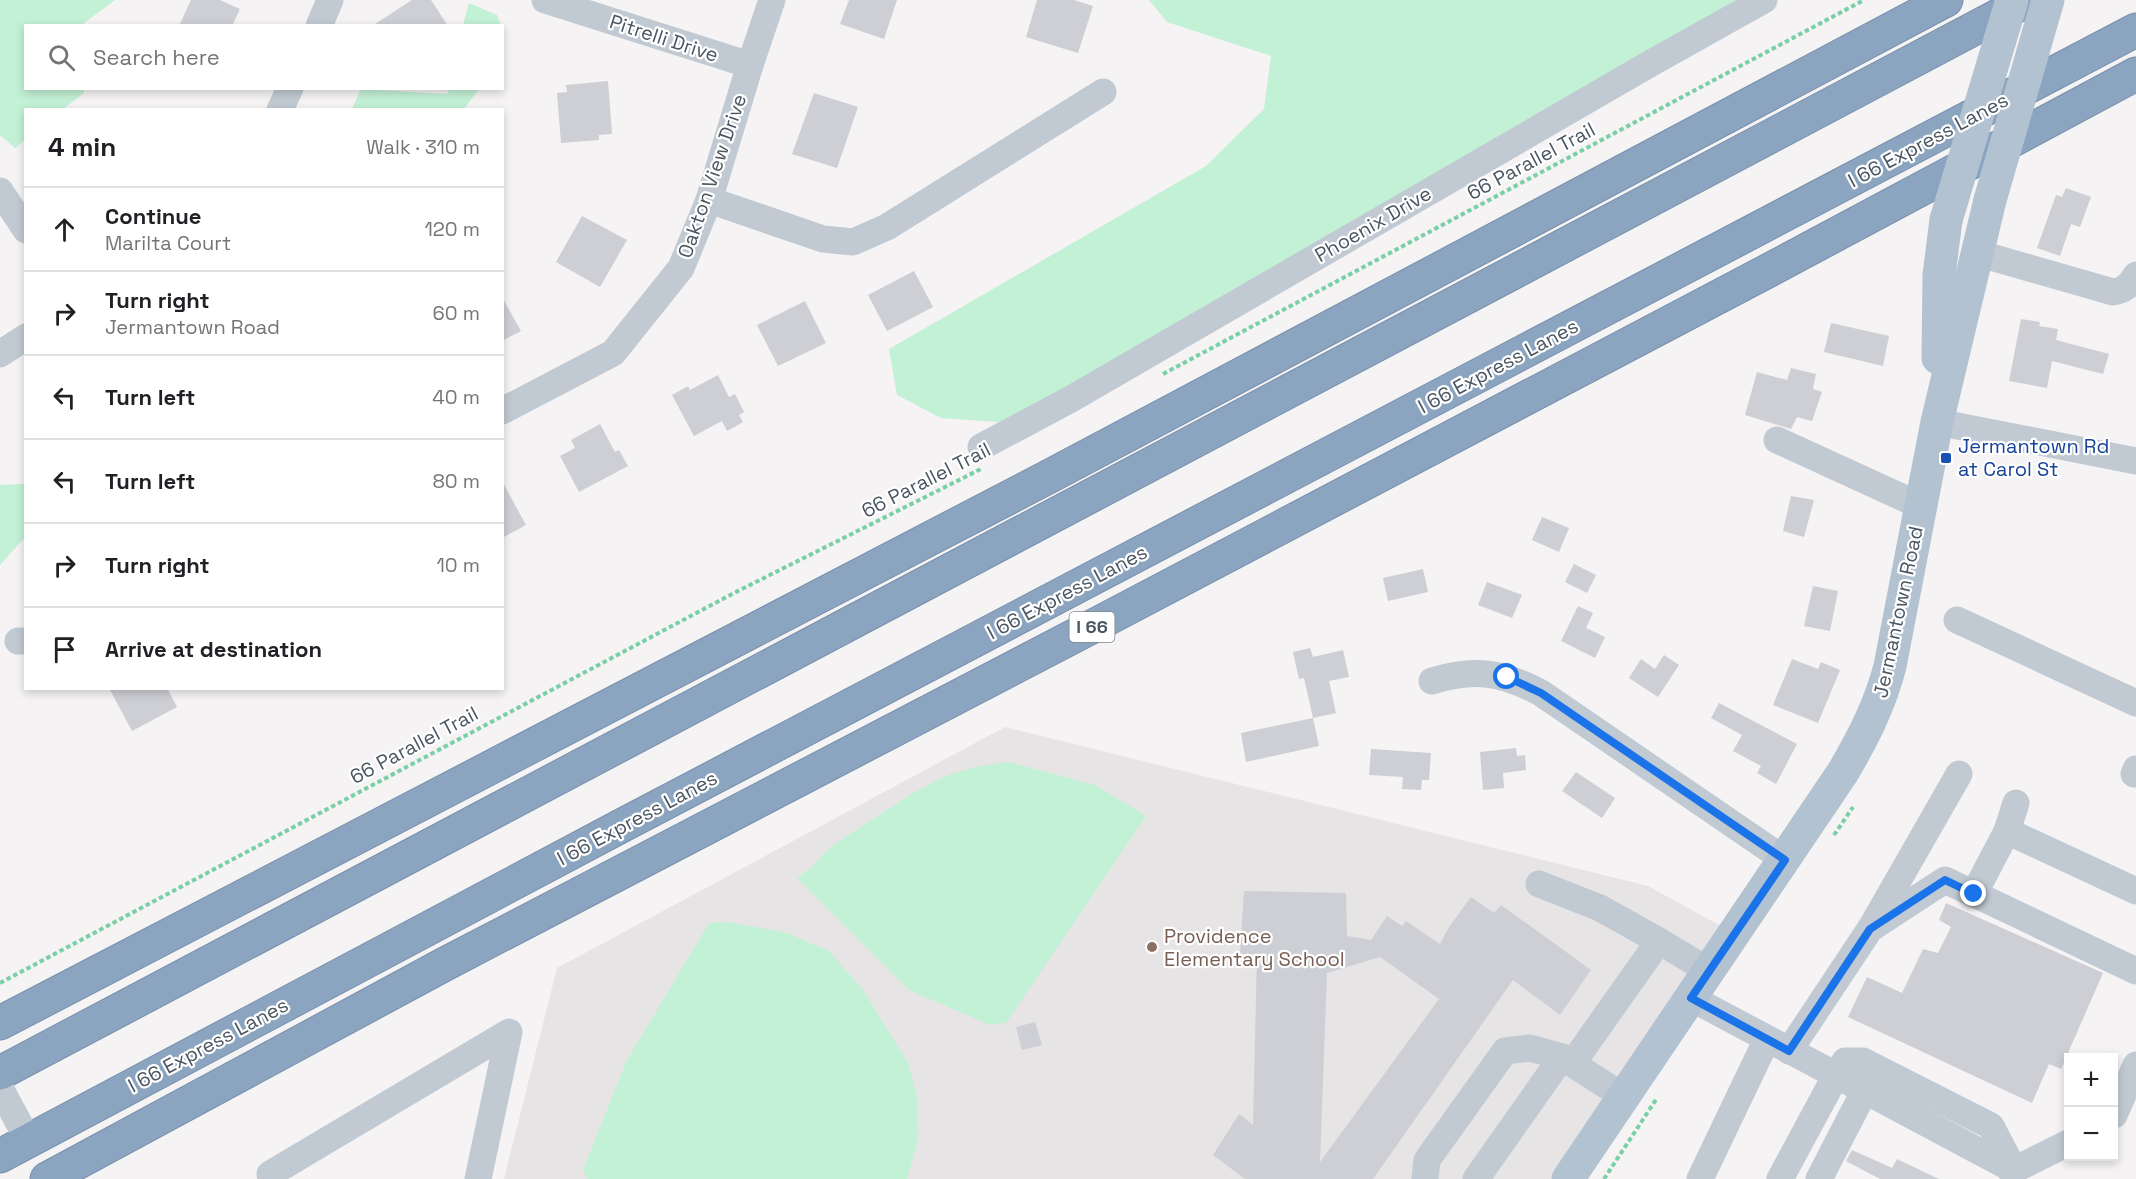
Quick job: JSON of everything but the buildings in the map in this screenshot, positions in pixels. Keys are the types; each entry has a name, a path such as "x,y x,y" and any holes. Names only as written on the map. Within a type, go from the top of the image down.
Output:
{"highway":[{"path":"0,1023 1050,476 1946,0"},
{"path":"0,1073 693,704 2028,0"},
{"name":"I 66 Express Lanes","path":"0,1156 642,815 2136,30"},
{"name":"I 66","path":"47,1179 445,964 1133,606 2136,74"}],"main road":[{"name":"Jermantown Road","path":"1937,422 1939,275 1946,220 2012,0"},
{"name":"Jermantown Road","path":"1568,1179 1785,860 1848,763 1864,736 1884,689 1937,422 1977,253 1990,200 2049,0"}],"street":[{"path":"320,24 330,0"},
{"name":"Pitrelli Drive","path":"545,0 750,65"},
{"name":"Oakton View Drive","path":"504,410 613,353 681,268 709,200 772,0"},
{"name":"Phoenix Drive","path":"984,457 1071,399 1764,0"},
{"path":"281,108 289,90"},
{"path":"709,200 823,239 853,242 887,227 1104,92"},
{"path":"0,190 24,227"},
{"path":"1977,253 2113,292 2122,291 2136,275"},
{"path":"0,354 24,338"},
{"path":"1937,422 2136,461"},
{"path":"1777,440 1921,506"},
{"path":"1957,620 2136,703"},
{"path":"1432,681 1456,674 1470,673 1507,677 1521,682 1541,693 1785,860"},
{"path":"1700,1179 1778,1045 1870,929 1959,774"},
{"path":"1974,894 2007,831 2016,803"},
{"path":"2007,831 2136,891"},
{"path":"1870,929 1945,880 2136,971"},
{"path":"1539,884 1600,908 1709,971"},
{"path":"1476,1179 1659,941"},
{"path":"1691,998 1923,1122 2011,1175"},
{"path":"274,1179 270,1173 509,1032 478,1179"},
{"path":"1425,1179 1427,1160 1505,1051 1530,1048 1567,1061 1624,1097"},
{"path":"1780,1179 1845,1061 1863,1061 1990,1126 2011,1175"},
{"path":"2124,1106 2136,1065"},
{"path":"0,1088 28,1140"},
{"path":"1819,1179 1865,1090"},
{"path":"1923,1122 1934,1097"},
{"path":"2011,1175 2064,1145"}],"path":[{"name":"66 Parallel Trail","path":"1163,374 1864,0"},
{"name":"66 Parallel Trail","path":"0,983 984,457"}],"shaded area":[{"name":"Providence Elementary School","path":"1005,727 1648,886 1723,927 1551,1179 504,1179 557,968"}],"green space":[{"path":"0,0 115,0 84,24 24,24 24,90 84,90 84,93 64,108 24,108 24,141 15,148 0,135"},
{"path":"1149,0 1748,0 1012,423 941,418 897,395 889,349 1206,166 1264,109 1271,56 1167,22"},
{"path":"469,3 497,15 501,24 463,24"},
{"path":"361,90 447,94 449,90 478,90 465,108 352,108"},
{"path":"24,484 24,538 0,565 0,485"},
{"path":"1008,762 1095,785 1146,816 1006,1023 990,1025 909,990 797,878 812,867 830,847 913,793 948,775 980,766"},
{"path":"728,922 787,933 829,951 863,990 908,1063 917,1096 918,1139 907,1179 588,1179 583,1170 626,1062 709,923"}],"place":[{"name":"Jermantown Rd at Carol St","path":"1946,458"},
{"name":"Providence Elementary School","path":"1152,947"}],"route":[{"path":"1507,677 1541,693 1785,860 1691,998 1789,1051 1870,929 1945,880 1974,894"}]}
